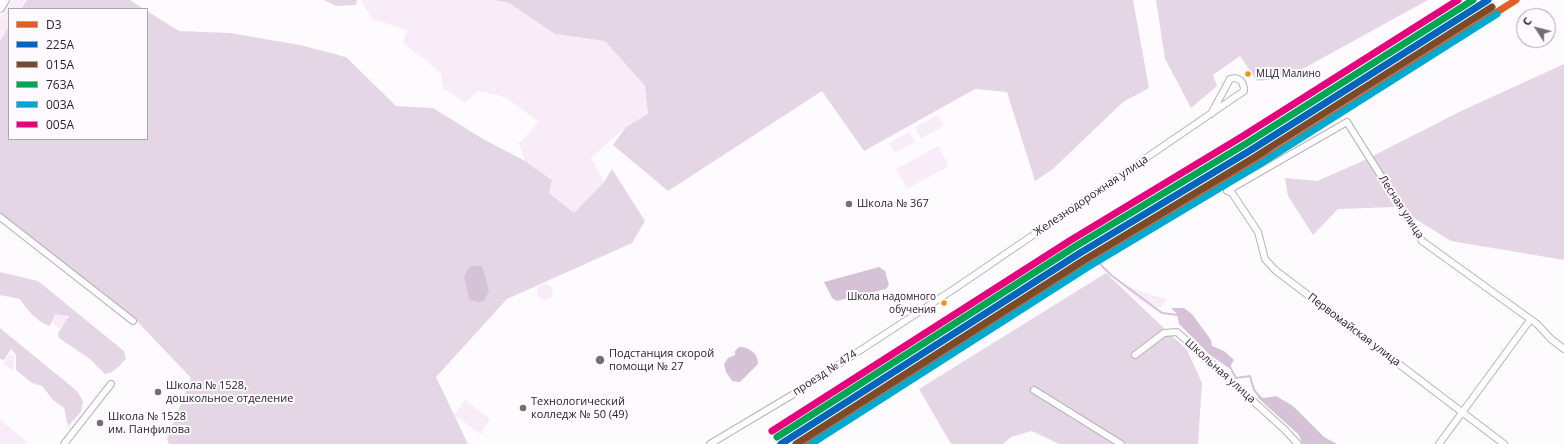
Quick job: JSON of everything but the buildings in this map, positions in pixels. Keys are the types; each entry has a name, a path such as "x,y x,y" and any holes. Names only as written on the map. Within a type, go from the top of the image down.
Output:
{"main road":[{"path":"0,8 5,0"}],"street":[{"name":"Железнодорожная улица","path":"938,300 1244,92 1244,85 1238,78 1230,79 1211,114"},
{"name":"Первомайская улица","path":"1347,122 1227,191 1232,193 1258,232 1265,259 1275,270 1504,444"},
{"name":"Лесная улица","path":"1347,122 1422,241 1537,324 1551,339 1564,349"},
{"path":"0,217 133,321"},
{"name":"проезд № 474","path":"710,444 792,395 938,300"},
{"path":"1439,444 1530,320"},
{"name":"Школьная улица","path":"1135,355 1164,333 1177,332 1285,430 1298,444"},
{"path":"64,444 111,384"},
{"path":"1034,390 1121,444"}],"shaded area":[{"path":"12,0 26,0 21,8 8,8 8,28 0,41 0,19"},
{"path":"27,0 130,0 142,8 22,8"},
{"path":"324,0 357,0 356,5 336,6"},
{"path":"361,0 494,0 509,3 555,34 605,41 645,86 648,114 626,127 591,158 604,182 574,213 549,193 552,180 525,161 519,143 539,122 505,97 478,91 465,103 443,88 441,73 403,43 407,30 372,19"},
{"path":"494,0 1133,0 1149,88 1123,102 1053,169 1035,181 1007,92 975,89 864,151 822,91 668,191 613,145 626,127 648,114 645,86 605,41 555,34 509,3"},
{"path":"1156,0 1428,0 1286,78 1257,81 1240,56 1213,75 1217,86 1191,108 1165,59"},
{"path":"148,12 179,31 230,33 300,45 346,57 396,106 433,108 483,139 525,161 552,180 549,193 574,213 604,182 612,169 645,221 632,243 507,299 436,377 468,444 169,444 167,439 191,378 131,315 0,213 0,41 8,28 8,140 148,140"},
{"path":"1564,64 1564,260 1451,241 1396,207 1338,209 1313,235 1288,196 1285,178 1317,181 1365,160 1459,112"},
{"path":"938,115 944,126 921,138 915,127"},
{"path":"909,132 915,142 895,153 889,143"},
{"path":"938,146 949,166 907,189 896,169"},
{"path":"470,266 482,266 489,291 484,301 477,302 469,299 464,277"},
{"path":"879,267 885,271 889,285 886,289 837,301 832,298 824,282"},
{"path":"0,272 38,281 124,351 126,359 114,371 105,374 90,359 59,338 58,333 69,316 55,314 50,326 41,322 29,311 20,299 0,295"},
{"path":"1106,273 1187,350 1202,383 1198,444 1059,444 1032,431 1011,437 1003,444 951,444 919,389"},
{"path":"1120,283 1151,295 1167,299 1161,307 1153,309 1136,298"},
{"path":"545,284 551,286 553,292 551,298 545,300 539,298 537,292 539,286"},
{"path":"1171,308 1184,308 1192,314 1211,340 1212,346 1224,351 1234,360 1229,368 1210,355 1179,324 1177,314"},
{"path":"66,313 67,320 59,328 52,323 53,314"},
{"path":"0,328 77,391 83,401 81,412 68,426 64,408 53,400 42,386 32,383 16,370 16,355 11,349 4,360 0,359"},
{"path":"739,347 752,351 758,360 758,364 740,382 732,381 726,372 724,364 728,358 735,355 735,351"},
{"path":"10,353 15,357 13,371 3,363"},
{"path":"1258,396 1264,398 1276,396 1293,406 1324,437 1337,444 1303,444 1298,434 1258,398"},
{"path":"465,400 490,419 480,434 454,415"},
{"path":"0,419 27,442 29,444 0,444"}],"waterway":[{"path":"1096,260 1111,275 1162,313 1178,315"},
{"path":"1229,365 1236,378 1250,376 1254,390 1260,397"}],"transit line":[{"name":"005А","path":"772,431 1071,240 1243,136 1458,0"},
{"name":"763А","path":"777,437 1076,246 1247,143 1473,0"},
{"name":"225А","path":"781,444 1080,253 1251,150 1488,0"},
{"name":"D3","path":"802,444 1114,244 1278,151 1516,0"},
{"name":"015А","path":"796,444 1084,260 1255,157 1492,7"},
{"name":"003А","path":"811,444 1088,267 1260,164 1497,14"}],"place":[{"name":"МЦД Малино","path":"1248,74"},
{"name":"Школа № 367","path":"849,204"},
{"name":"Школа надомного обучения","path":"944,303"},
{"name":"Подстанция скорой помощи № 27","path":"600,360"},
{"name":"Школа № 1528, дошкольное отделение","path":"158,392"},
{"name":"Технологический колледж № 50 (49)","path":"523,408"},
{"name":"Школа № 1528 им. Панфилова","path":"100,423"}]}
